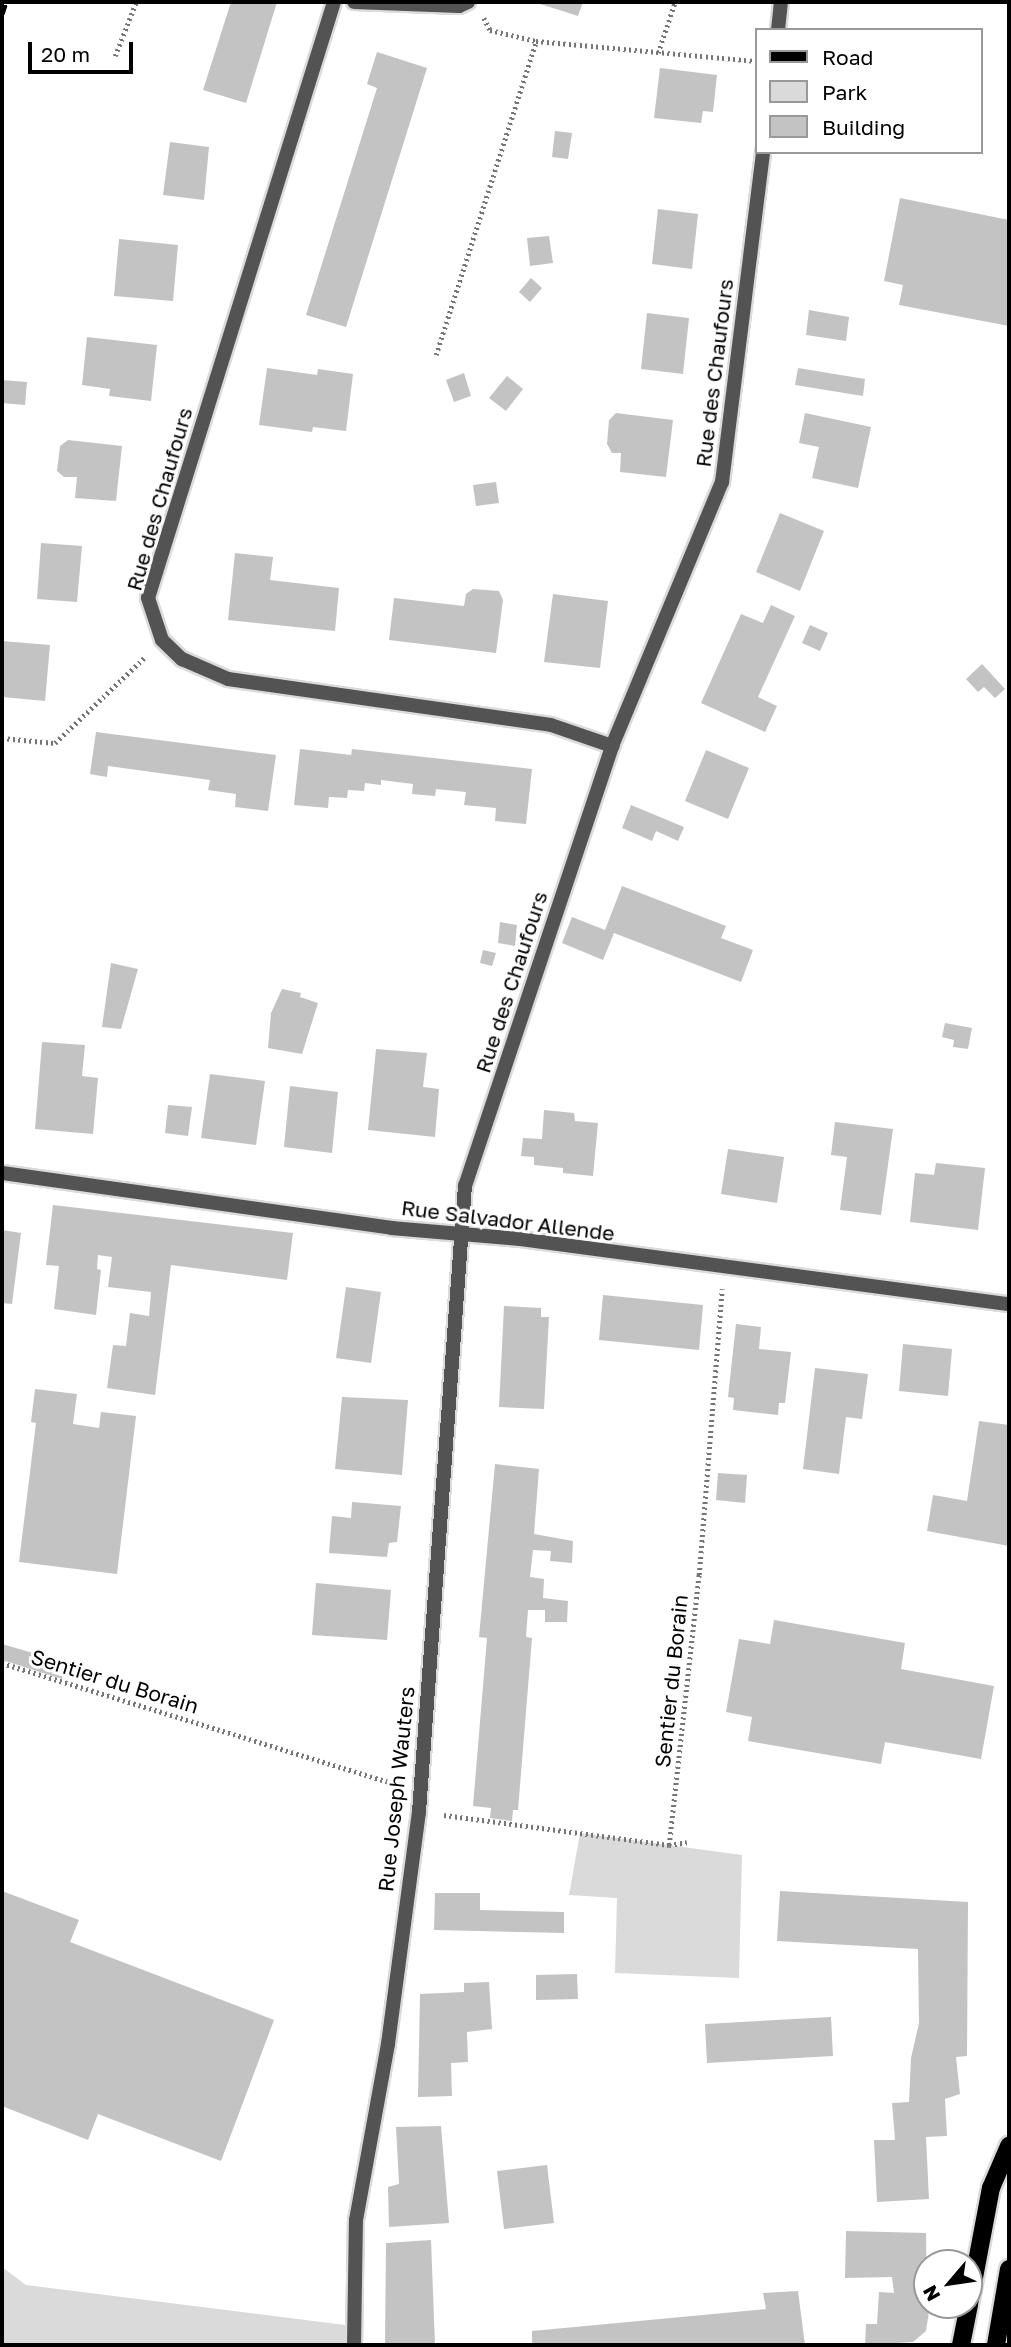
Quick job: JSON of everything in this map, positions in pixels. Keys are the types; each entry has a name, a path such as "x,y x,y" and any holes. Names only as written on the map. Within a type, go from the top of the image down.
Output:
{"main road":[{"path":"979,2249 991,2188 1009,2146"},
{"path":"996,2345 1009,2269"},
{"path":"961,2345 966,2319"}],"street":[{"name":"Rue des Chaufours","path":"162,640 148,598 334,2"},
{"path":"354,2 474,7"},
{"path":"778,28 781,2"},
{"name":"Rue des Chaufours","path":"460,1234 465,1186 612,746 722,482 763,154"},
{"path":"162,640 182,659 228,680 551,725 612,746"},
{"name":"Rue Salvador Allende","path":"2,1173 392,1228 520,1239 1009,1304"},
{"name":"Rue Joseph Wauters","path":"354,2345 356,2220 388,2044 419,1812 460,1234"}],"path":[{"path":"115,56 136,2"},
{"path":"658,53 675,2"},
{"path":"474,7 490,30 536,41 755,61"},
{"path":"436,355 536,41"},
{"path":"2,738 55,743 92,711 162,640"},
{"name":"Sentier du Borain","path":"669,1845 699,1575 723,1268"},
{"name":"Sentier du Borain","path":"2,1663 420,1791"},
{"path":"419,1812 669,1845 688,1842"}],"green space":[{"path":"580,1833 742,1855 739,1978 615,1973 617,1898 569,1895"},
{"path":"2,2267 26,2285 353,2326 354,2345 2,2345"}],"building":[{"path":"231,2 277,2 246,103 203,90"},
{"path":"534,2 583,2 578,16"},
{"path":"377,52 427,68 346,327 306,315 377,88 367,84"},
{"path":"660,68 717,75 713,112 703,111 701,123 654,118"},
{"path":"555,131 572,133 568,159 552,157"},
{"path":"170,142 209,147 204,200 163,195"},
{"path":"900,198 1009,220 1009,326 899,305 903,285 884,281"},
{"path":"658,209 698,214 692,269 652,264"},
{"path":"549,236 553,263 530,266 527,238"},
{"path":"119,239 178,245 173,301 114,296"},
{"path":"531,278 542,288 530,302 519,292"},
{"path":"809,310 849,317 846,341 806,335"},
{"path":"647,313 689,318 683,374 641,369"},
{"path":"87,337 157,345 151,401 109,396 110,389 82,385"},
{"path":"267,368 317,375 318,369 353,374 346,431 313,427 312,432 259,425"},
{"path":"798,368 865,379 863,396 795,385"},
{"path":"464,373 471,396 454,402 446,380"},
{"path":"507,376 523,389 506,411 489,398"},
{"path":"2,380 27,382 25,405 2,403"},
{"path":"616,413 673,420 666,477 620,472 621,453 612,453 607,444 609,420"},
{"path":"805,413 871,427 858,488 812,478 819,447 799,443"},
{"path":"68,440 122,446 116,501 75,498 77,477 64,477 57,471 60,446"},
{"path":"496,482 499,503 476,506 473,485"},
{"path":"780,513 824,531 800,591 756,572"},
{"path":"41,543 82,546 77,602 37,599"},
{"path":"235,553 273,557 270,580 339,588 335,631 228,620"},
{"path":"473,589 499,591 503,600 496,653 389,640 394,598 464,606 466,594"},
{"path":"553,594 608,601 600,668 544,662"},
{"path":"771,605 795,616 758,697 777,706 765,732 701,703 741,614 763,623"},
{"path":"810,625 828,633 820,651 802,643"},
{"path":"2,641 50,645 45,701 2,697"},
{"path":"982,664 1005,689 995,698 984,687 978,692 966,679"},
{"path":"96,732 276,755 268,811 235,807 236,794 208,790 210,780 108,766 107,777 90,774"},
{"path":"300,749 351,755 352,749 532,769 526,824 495,821 496,808 464,805 466,792 436,789 435,796 412,794 413,784 381,780 381,785 365,783 364,791 348,790 347,798 329,797 328,808 294,805"},
{"path":"706,750 749,768 728,819 685,801"},
{"path":"631,805 684,827 678,841 656,831 652,841 622,828"},
{"path":"622,886 726,926 721,938 753,950 741,982 614,933 603,960 562,943 572,917 605,930"},
{"path":"500,922 517,925 515,946 498,943"},
{"path":"483,950 496,953 492,966 480,963"},
{"path":"111,963 138,969 121,1029 102,1027"},
{"path":"282,989 301,993 300,997 318,1003 302,1054 268,1048 271,1013"},
{"path":"945,1023 972,1028 968,1049 953,1047 954,1040 942,1037"},
{"path":"42,1042 85,1045 82,1076 98,1078 93,1134 35,1129"},
{"path":"376,1049 427,1053 423,1087 439,1089 435,1137 368,1130"},
{"path":"210,1074 265,1081 256,1145 201,1138"},
{"path":"290,1086 338,1092 332,1153 284,1147"},
{"path":"168,1105 192,1107 188,1136 165,1133"},
{"path":"544,1110 574,1113 575,1121 598,1123 593,1176 563,1173 563,1168 534,1165 534,1157 521,1156 523,1138 542,1139"},
{"path":"835,1122 893,1129 881,1215 840,1210 847,1157 831,1155"},
{"path":"728,1149 784,1157 777,1203 721,1194"},
{"path":"936,1163 985,1168 978,1230 910,1222 915,1173 934,1175"},
{"path":"53,1205 293,1233 287,1280 171,1265 155,1395 107,1388 113,1345 126,1346 130,1313 149,1316 151,1292 108,1287 112,1257 98,1255 97,1269 101,1270 96,1315 54,1309 59,1266 46,1265"},
{"path":"2,1230 21,1233 12,1304 2,1303"},
{"path":"346,1287 381,1292 371,1363 336,1358"},
{"path":"603,1295 703,1305 699,1350 599,1340"},
{"path":"504,1306 541,1308 541,1317 549,1317 544,1409 499,1407"},
{"path":"736,1324 761,1327 759,1349 791,1352 785,1403 779,1403 778,1415 733,1410 734,1398 728,1397"},
{"path":"903,1344 952,1349 948,1396 899,1391"},
{"path":"815,1368 868,1374 862,1419 846,1417 839,1474 803,1469"},
{"path":"35,1389 77,1394 73,1424 99,1428 101,1412 136,1416 117,1574 19,1562 36,1423 31,1422"},
{"path":"342,1397 408,1400 402,1475 335,1469"},
{"path":"979,1421 1009,1425 1009,1546 927,1531 933,1495 967,1501"},
{"path":"495,1464 539,1469 534,1534 573,1541 572,1563 550,1561 551,1551 533,1550 530,1577 544,1579 543,1598 568,1601 567,1622 545,1622 545,1610 528,1610 526,1637 532,1638 518,1810 513,1810 512,1821 490,1818 491,1808 473,1806 487,1638 479,1637"},
{"path":"718,1473 747,1475 745,1503 716,1500"},
{"path":"352,1502 401,1506 397,1542 389,1543 387,1557 329,1553 332,1516 351,1518"},
{"path":"316,1583 391,1590 387,1640 312,1635"},
{"path":"774,1620 905,1643 901,1669 994,1686 981,1759 885,1742 881,1764 748,1741 752,1717 726,1712 739,1639 770,1644"},
{"path":"2,1644 67,1663 62,1679 2,1660"},
{"path":"2,1891 79,1920 70,1942 274,2020 221,2161 98,2114 88,2140 2,2106"},
{"path":"780,1891 968,1902 967,2056 956,2057 960,2094 945,2099 947,2136 926,2137 929,2199 877,2202 874,2140 895,2140 892,2103 909,2102 911,2058 919,2023 918,1949 777,1941"},
{"path":"435,1893 480,1893 480,1910 564,1912 564,1933 434,1930"},
{"path":"577,1974 578,1999 536,2000 536,1975"},
{"path":"489,1982 492,2029 467,2032 468,2062 451,2063 452,2096 418,2097 420,1994 464,1992 464,1983"},
{"path":"831,2017 833,2056 707,2063 705,2024"},
{"path":"441,2126 449,2223 389,2227 388,2187 399,2184 396,2127"},
{"path":"547,2165 554,2223 504,2229 497,2171"},
{"path":"846,2231 926,2233 926,2249 913,2249 913,2319 928,2319 926,2331 913,2342 865,2345 866,2324 877,2324 879,2292 894,2293 892,2277 845,2278"},
{"path":"431,2240 435,2345 385,2345 386,2243"},
{"path":"798,2291 805,2345 532,2345 532,2331 766,2309 763,2293"}],"railway":[{"path":"2,14 6,2"}]}
